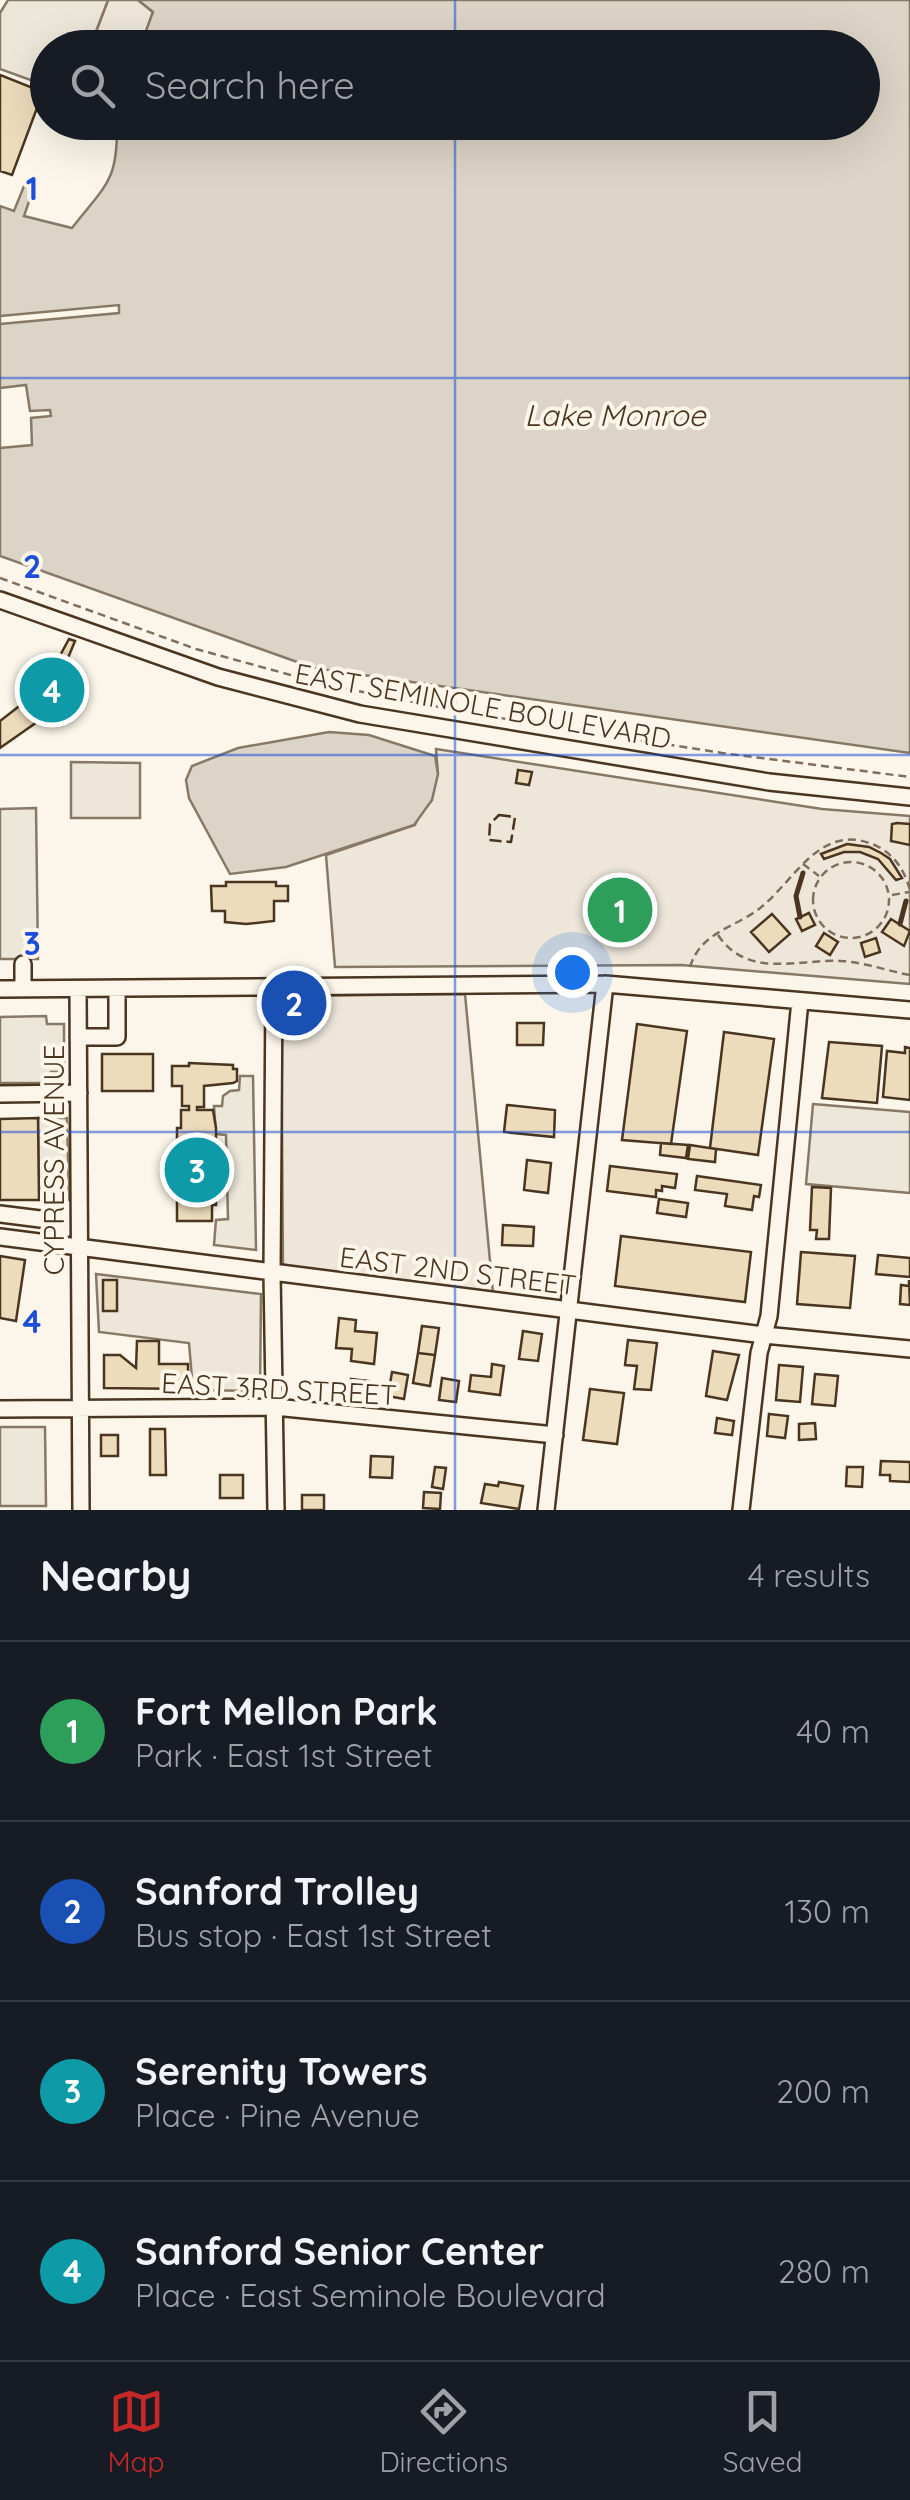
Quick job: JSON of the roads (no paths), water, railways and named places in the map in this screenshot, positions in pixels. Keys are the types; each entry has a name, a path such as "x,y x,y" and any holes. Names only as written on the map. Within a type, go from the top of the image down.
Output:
{"street":[{"name":"EAST SEMINOLE BOULEVARD","path":"0,600 218,677 360,714 769,782 910,797"},
{"path":"23,964 23,989"},
{"path":"0,989 605,984 910,1010"},
{"path":"546,1510 605,984"},
{"path":"274,988 272,1274 276,1510"},
{"name":"CYPRESS AVENUE","path":"78,989 81,1510"},
{"path":"78,1037 117,1037 117,989"},
{"path":"741,1510 769,1316 800,1000"},
{"path":"0,1094 79,1093"},
{"path":"0,1214 48,1220"},
{"name":"EAST 2ND STREET","path":"0,1237 764,1335 910,1349"},
{"name":"EAST 3RD STREET","path":"0,1408 275,1408 555,1435"}],"water":[{"name":"Lake Monroe","path":"138,0 910,0 910,753 314,668 0,556 0,206 14,211 26,181 35,184 24,216 72,228 108,181 117,140 880,140 880,30 146,30 153,12"},
{"path":"329,732 369,735 435,756 438,774 432,800 414,825 286,867 230,874 189,798 186,780 192,766 238,748"}],"place":[{"name":"Sanford Senior Center","path":"52,690"},
{"name":"Fort Mellon Park","path":"620,910"},
{"name":"Sanford Trolley","path":"294,1003"},
{"name":"Serenity Towers","path":"197,1170"}]}
